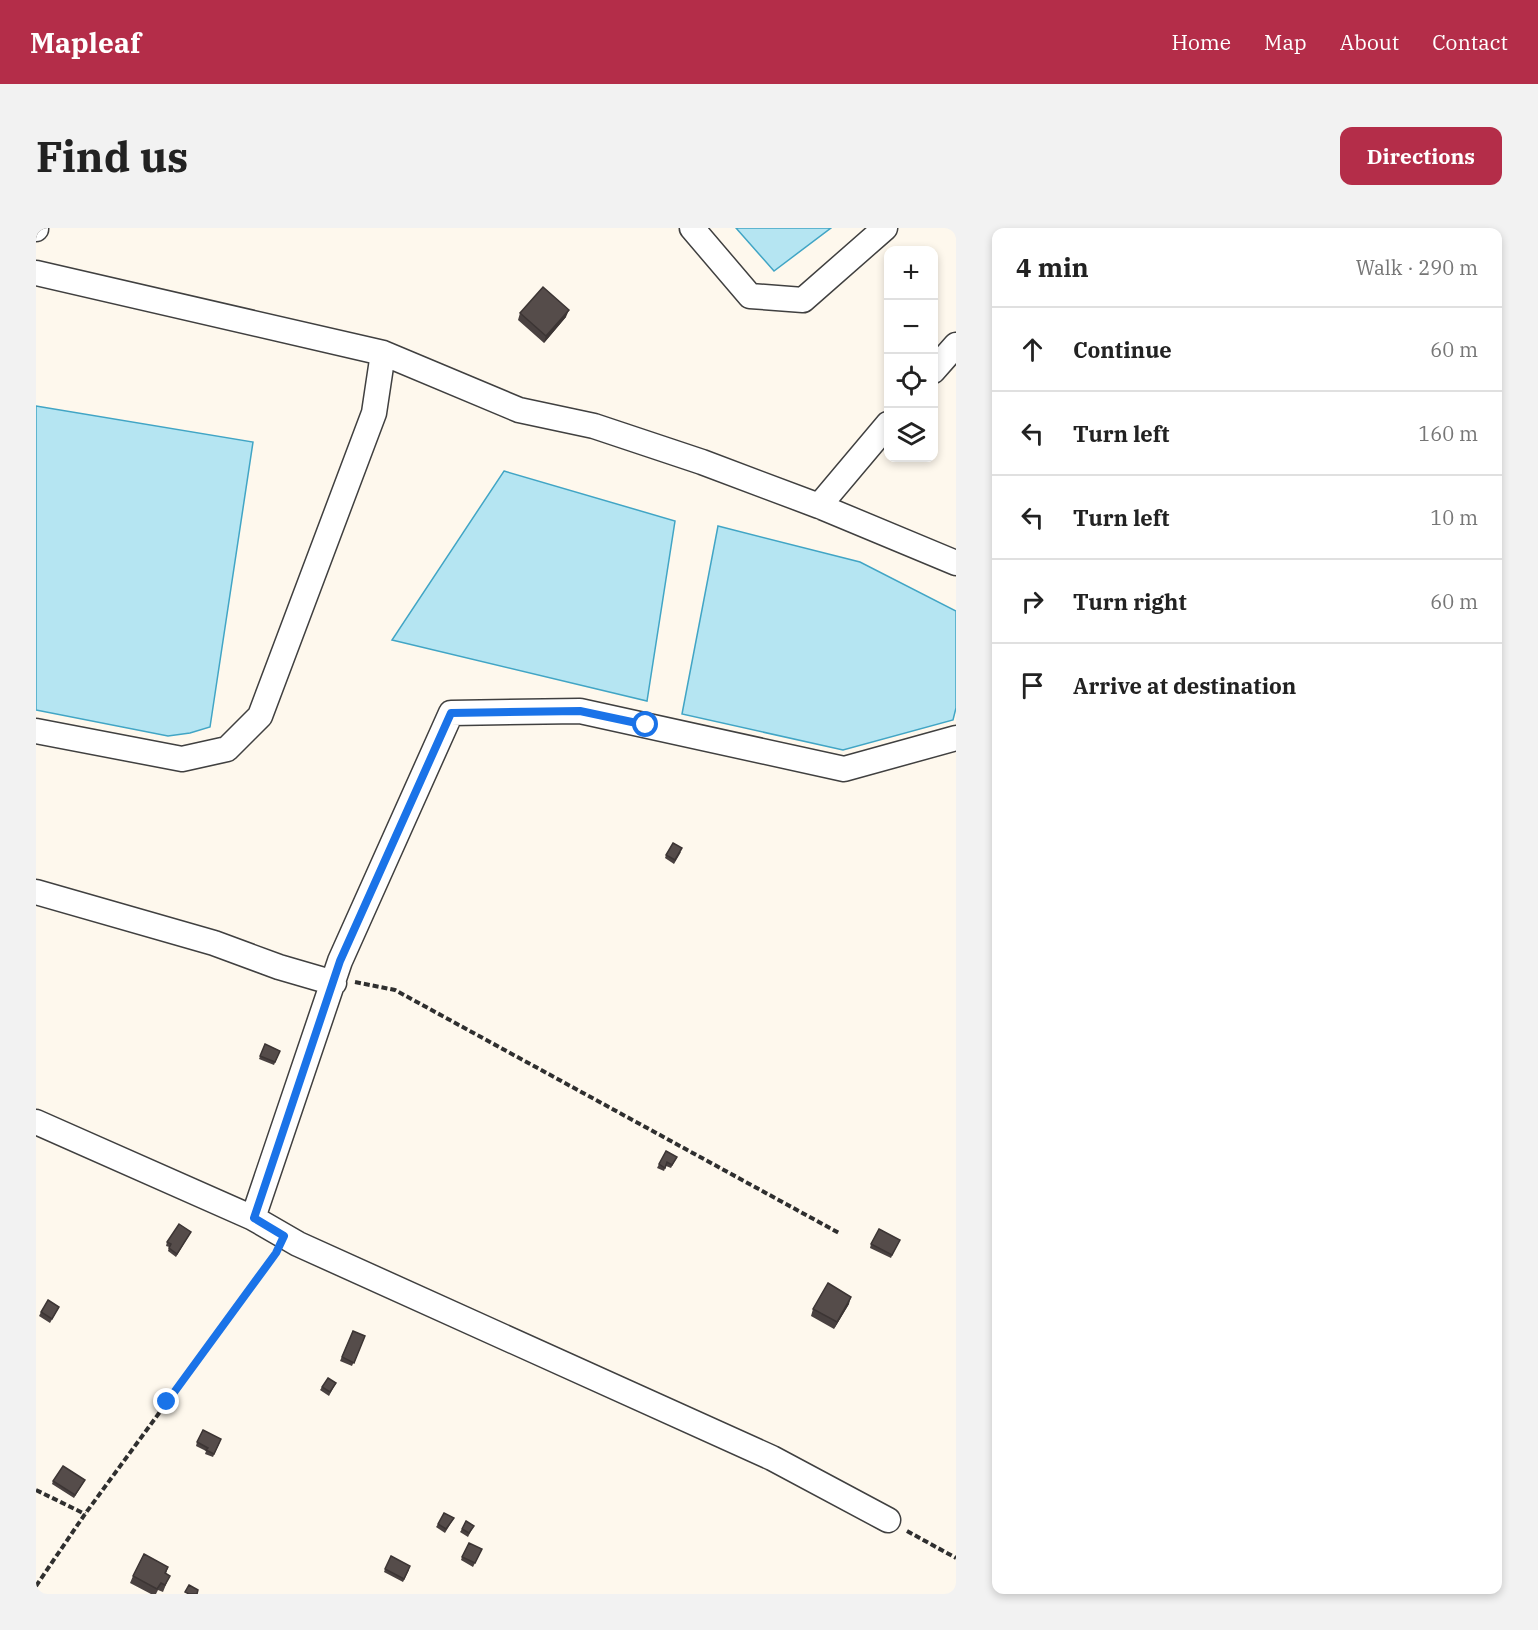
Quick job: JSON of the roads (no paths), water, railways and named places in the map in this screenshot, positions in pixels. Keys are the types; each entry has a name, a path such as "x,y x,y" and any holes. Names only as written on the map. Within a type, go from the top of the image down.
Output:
{"street":[{"path":"692,228 750,296 804,300 885,228"},
{"path":"36,273 383,353 519,410 594,426 702,462 819,506 956,563"},
{"path":"938,365 956,345"},
{"path":"36,731 182,759 227,749 260,716 374,413 383,353"},
{"path":"819,506 884,429"},
{"path":"254,1218 340,961 451,713 580,711 844,769 956,738"},
{"path":"36,892 214,944 334,983"},
{"path":"36,1122 254,1218 284,1236 772,1458 888,1520"}],"water":[{"path":"736,228 831,228 774,271"},
{"path":"36,406 253,442 210,727 168,736 36,710"},
{"path":"504,471 675,521 647,701 392,640"},
{"path":"718,526 860,562 956,611 956,708 953,720 843,750 682,714"}]}
